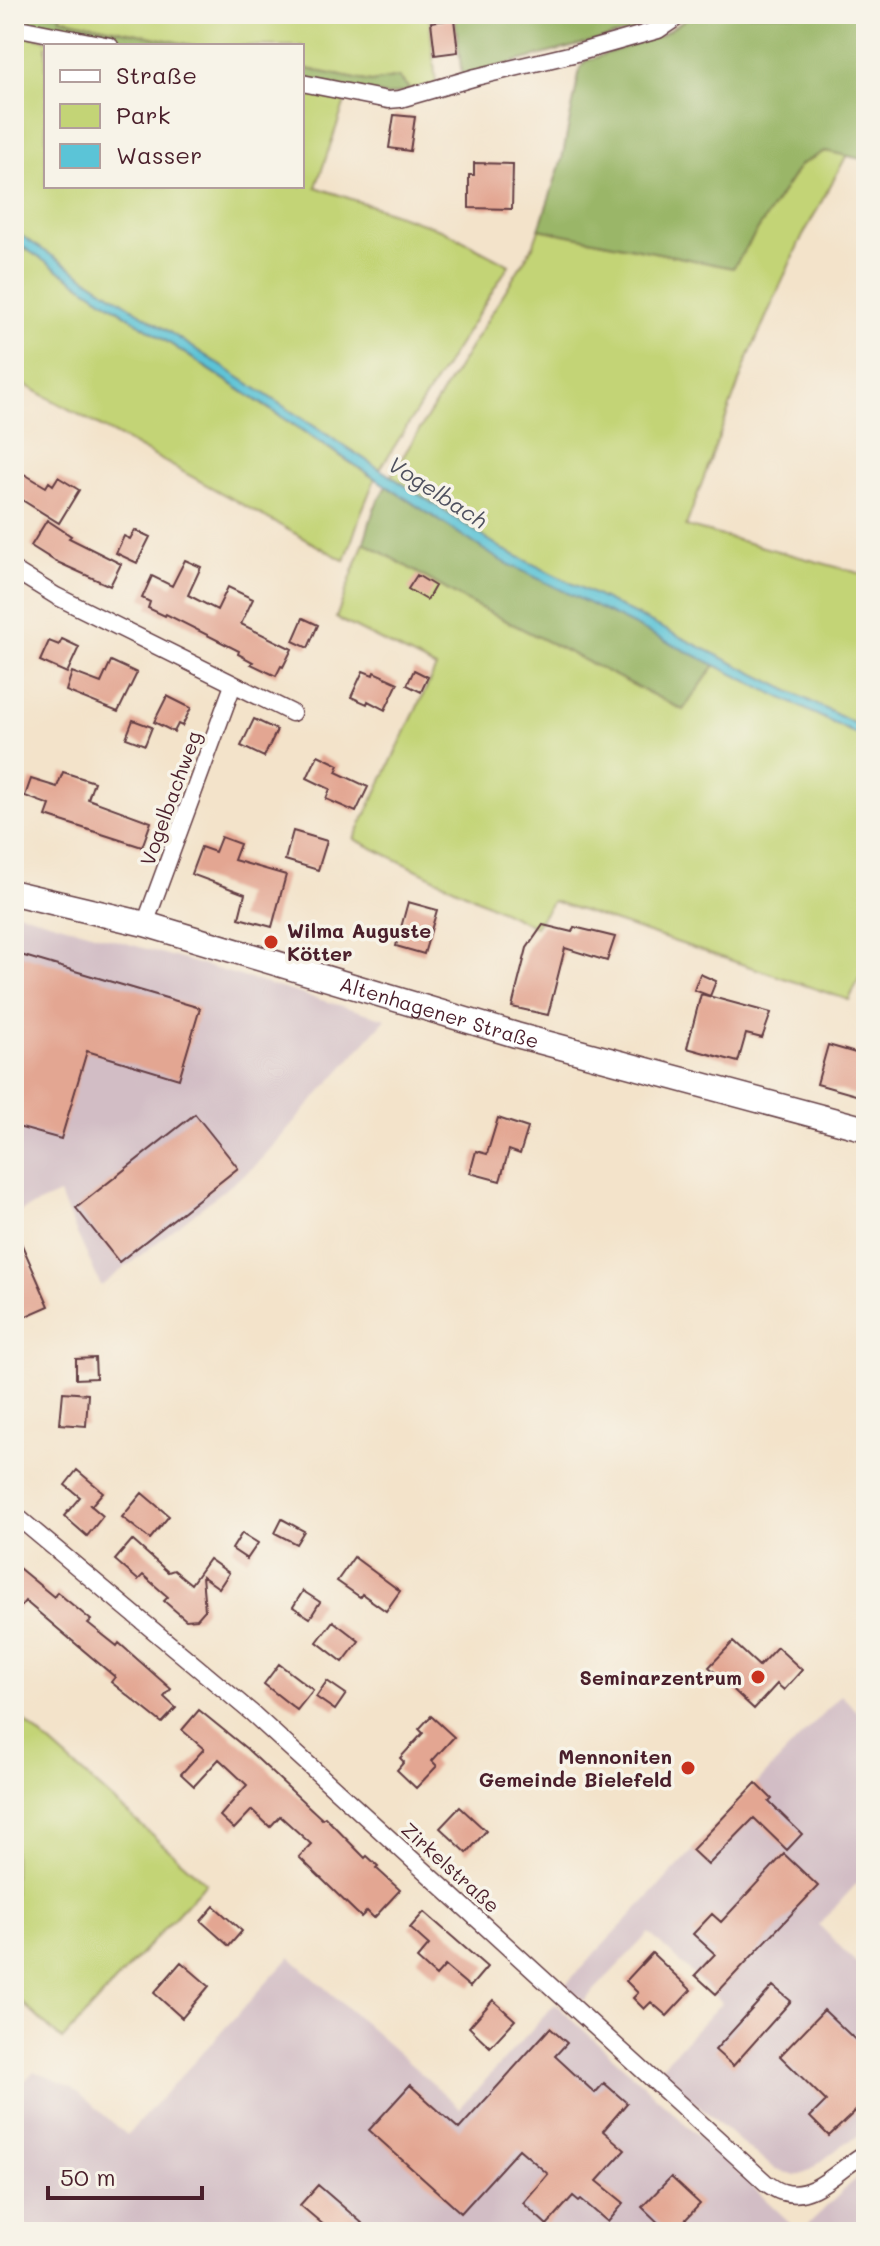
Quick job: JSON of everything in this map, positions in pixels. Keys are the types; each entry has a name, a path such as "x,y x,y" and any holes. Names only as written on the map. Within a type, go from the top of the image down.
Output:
{"main road":[{"name":"Altenhagener Straße","path":"14,893 145,924 516,1035 866,1129"}],"street":[{"path":"304,83 388,100 410,97 658,30 682,14"},
{"path":"14,27 100,44"},
{"path":"14,570 56,596 292,713"},
{"name":"Vogelbachweg","path":"145,924 233,685"},
{"name":"Zirkelstraße","path":"14,1514 252,1713 766,2183 783,2193 801,2194 822,2185 866,2153"}],"shaded area":[{"path":"14,911 386,1019 255,1166 101,1286 59,1194 14,1214"},
{"path":"841,1695 866,1720 866,1873 819,1925 866,1973 866,2133 845,2143 810,2170 795,2176 776,2169 752,2152 658,2070 722,2002 649,1933 584,2001 565,1985"},
{"path":"290,1957 460,2108 555,2004 800,2232 475,2232 472,2229 468,2232 34,2232 14,2214 14,2092 34,2071 72,2087 127,2135"},
{"path":"866,2169 866,2232 800,2232"}],"green space":[{"path":"14,14 62,14 60,18 186,44 119,44 14,24"},
{"path":"62,14 429,14 436,84 410,90 399,77 371,82 304,68 304,44 186,44 59,18"},
{"path":"429,14 671,14 655,25 462,76 455,17 429,19"},
{"path":"694,14 866,14 866,160 825,151 800,165 733,268 539,229 562,159 580,69 585,61 661,35"},
{"path":"14,33 66,44 44,44 44,188 304,188 304,93 345,102 316,187 443,230 509,265 380,469 14,231"},
{"path":"304,68 371,82 399,77 410,90 388,96 304,79"},
{"path":"825,151 847,155 799,243 748,358 686,526 866,575 866,729 504,550 391,476 533,246 539,229 733,268 800,165"},
{"path":"14,241 375,479 345,561 14,379"},
{"path":"386,486 498,559 715,665 683,710 465,600 364,542 374,509"},
{"path":"364,542 465,600 683,710 715,665 866,739 866,964 849,1000 553,901 535,927 354,839 436,668 336,618"},
{"path":"14,1712 206,1883 62,2040 14,1995"}],"water":[{"path":"14,231 504,550 866,729 866,739 498,559 14,241"}],"building":[{"path":"454,19 458,52 435,55 431,22"},
{"path":"394,115 415,117 410,151 389,148"},
{"path":"474,163 513,164 512,209 469,208 469,175 474,175"},
{"path":"14,468 46,487 49,482 53,485 58,477 79,490 59,523 14,495"},
{"path":"47,520 71,536 69,538 121,564 110,586 55,561 31,546"},
{"path":"135,530 150,537 137,563 116,553 124,536 130,539"},
{"path":"185,560 201,567 188,595 217,610 228,587 253,599 241,624 292,649 276,676 251,664 253,662 238,654 239,651 148,608 150,602 142,598 152,576 172,586"},
{"path":"417,575 435,586 427,600 408,589"},
{"path":"303,618 318,625 308,648 293,641"},
{"path":"62,639 79,647 67,673 40,661 49,641 59,645"},
{"path":"111,661 137,673 118,712 66,691 72,672 101,683"},
{"path":"414,670 428,677 421,692 407,685"},
{"path":"363,671 373,675 374,672 398,683 385,710 351,697"},
{"path":"167,696 191,708 182,726 178,724 174,732 154,722"},
{"path":"254,719 277,730 264,757 241,746"},
{"path":"133,720 152,727 145,745 126,738"},
{"path":"318,755 339,765 336,772 368,787 356,812 326,799 330,789 307,778"},
{"path":"63,772 94,782 88,799 151,822 142,847 46,816 50,805 25,796 31,779 57,787"},
{"path":"293,831 327,841 318,870 285,860"},
{"path":"221,837 240,844 234,860 286,875 272,927 239,918 245,894 191,874 201,847 215,852"},
{"path":"408,902 437,910 424,954 396,946"},
{"path":"543,925 572,932 574,927 615,937 607,961 565,948 548,1015 512,1007 527,948"},
{"path":"14,953 200,1008 179,1079 87,1051 61,1139 14,1126"},
{"path":"700,974 716,981 710,996 694,990"},
{"path":"701,994 771,1013 762,1038 746,1034 738,1062 687,1048"},
{"path":"828,1045 866,1056 866,1098 817,1084"},
{"path":"195,1114 238,1168 119,1262 76,1208"},
{"path":"498,1118 528,1128 520,1154 509,1150 500,1181 470,1173 476,1151 487,1154"},
{"path":"14,1227 49,1306 24,1317 14,1293"},
{"path":"95,1358 96,1378 76,1379 76,1359"},
{"path":"63,1392 88,1394 86,1426 60,1424"},
{"path":"77,1470 103,1492 91,1506 103,1516 87,1536 64,1516 80,1497 65,1485"},
{"path":"142,1493 169,1516 150,1539 122,1517"},
{"path":"282,1519 304,1531 296,1544 275,1533"},
{"path":"242,1533 258,1543 247,1559 232,1549"},
{"path":"132,1540 168,1572 174,1570 191,1584 209,1559 229,1573 219,1588 202,1576 205,1610 197,1619 186,1620 164,1601 168,1597 143,1575 138,1580 115,1560"},
{"path":"354,1557 400,1591 386,1611 337,1581"},
{"path":"14,1564 54,1597 57,1592 91,1620 88,1623 117,1646 119,1643 171,1689 164,1697 176,1708 162,1723 111,1682 115,1677 25,1601 14,1615"},
{"path":"303,1591 320,1602 310,1618 293,1607"},
{"path":"333,1621 359,1641 343,1662 317,1642"},
{"name":"Seminarzentrum","path":"733,1642 759,1666 777,1647 802,1670 784,1690 777,1684 754,1709 709,1667"},
{"path":"279,1664 313,1690 297,1710 264,1684"},
{"path":"327,1681 346,1694 335,1710 316,1697"},
{"path":"199,1710 247,1749 322,1819 325,1817 400,1890 374,1918 367,1911 361,1917 299,1857 311,1844 280,1816 270,1827 252,1810 234,1829 220,1816 247,1785 219,1759 194,1786 181,1774 204,1749 182,1730"},
{"path":"431,1716 454,1737 432,1761 437,1766 416,1788 397,1770 404,1762 400,1758 423,1733 419,1729"},
{"path":"756,1783 772,1799 769,1802 802,1834 787,1850 754,1818 708,1865 692,1850"},
{"path":"460,1807 486,1831 467,1853 440,1828"},
{"path":"784,1854 818,1886 716,1994 695,1975 715,1954 693,1934 712,1914 721,1922"},
{"path":"214,1906 242,1931 229,1946 201,1921"},
{"path":"424,1912 487,1967 470,1987 445,1966 436,1976 417,1959 429,1945 410,1928"},
{"path":"652,1953 691,1990 667,2016 651,2002 644,2009 633,1998 638,1993 626,1981"},
{"path":"181,1962 209,1986 182,2018 154,1993"},
{"path":"773,1986 791,2001 733,2066 715,2050"},
{"path":"493,2000 515,2020 490,2047 469,2027"},
{"path":"824,2010 866,2050 866,2101 829,2136 810,2117 826,2101 780,2056"},
{"path":"550,2028 567,2043 555,2056 595,2093 604,2083 627,2103 603,2131 625,2150 597,2181 624,2203 608,2222 573,2196 547,2225 523,2203 548,2174 519,2149 461,2213 369,2130 410,2085 459,2129"},
{"path":"671,2177 700,2204 674,2232 668,2232 642,2207"},
{"path":"318,2185 362,2223 354,2232 332,2232 300,2205"}],"place":[{"name":"Wilma Auguste Kötter","path":"271,942"},
{"name":"Seminarzentrum","path":"758,1677"},
{"name":"Mennoniten Gemeinde Bielefeld","path":"688,1768"}],"water label":[{"name":"Vogelbach","path":"438,492"}]}
